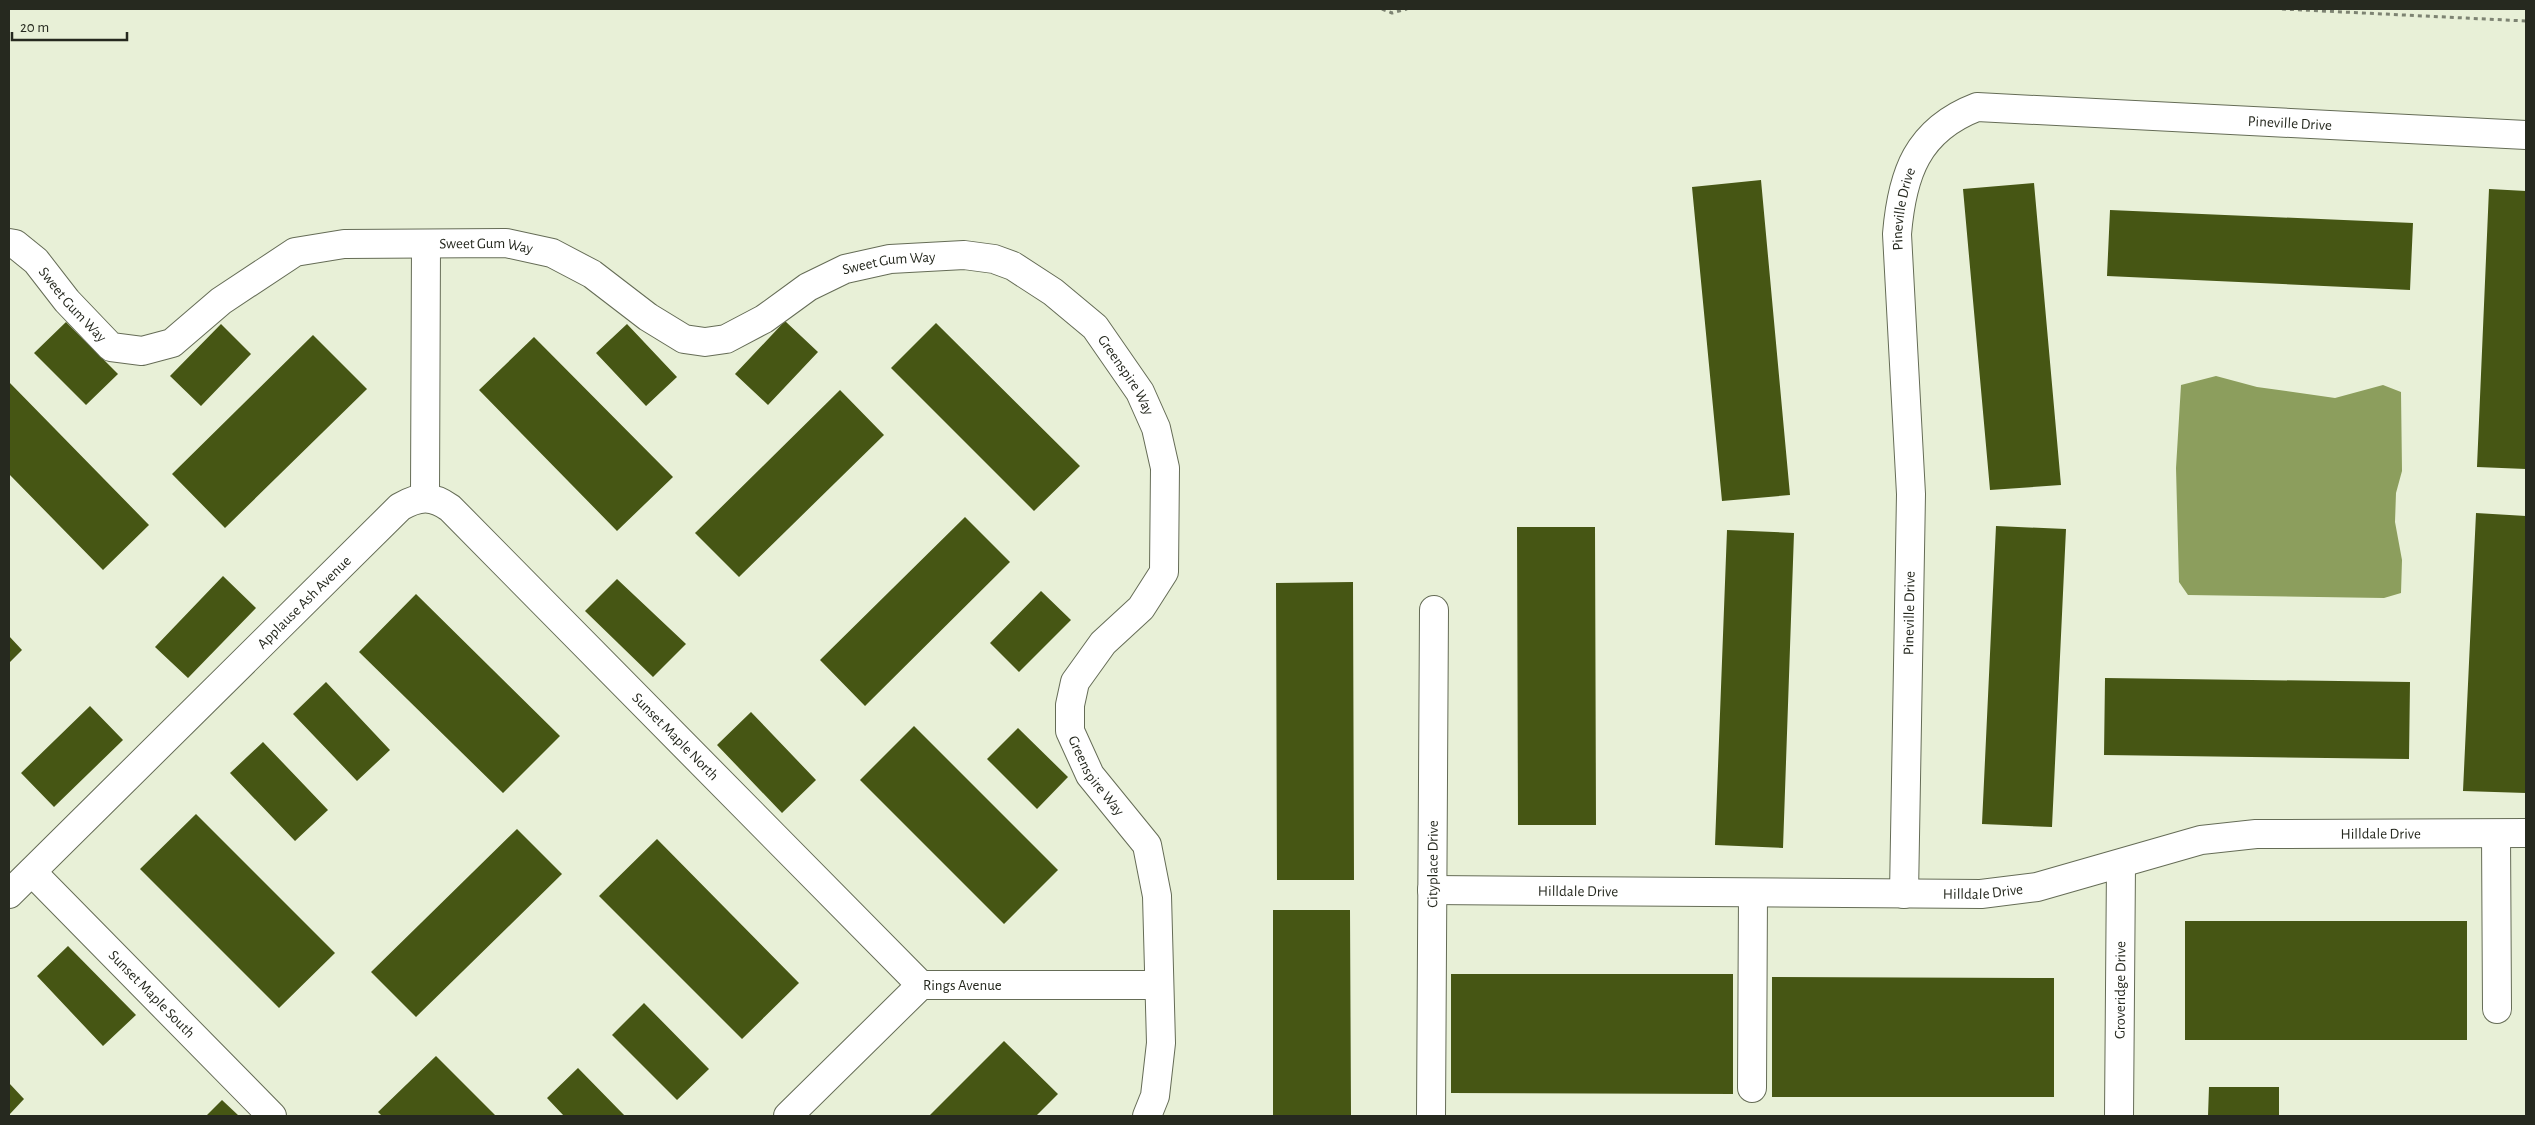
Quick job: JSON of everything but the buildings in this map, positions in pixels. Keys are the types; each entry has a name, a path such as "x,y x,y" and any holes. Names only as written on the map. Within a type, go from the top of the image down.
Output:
{"street":[{"name":"Pineville Drive","path":"1904,894 1911,494 1897,234 1899,205 1917,152 1937,129 1956,115 1977,107 2526,135"},
{"name":"Sweet Gum Way","path":"9,244 15,244 36,261 68,301 111,347 142,351 172,343 222,301 295,252 344,244 506,243 552,253 592,274 648,317 684,339 705,342 726,339 764,319 808,287 845,269 890,259 964,255 994,258"},
{"path":"425,497 426,244"},
{"name":"Greenspire Way","path":"994,258 1013,266 1053,292 1095,327 1140,392 1158,436 1165,468 1164,572 1141,608 1103,643 1075,682 1070,705 1070,730 1090,775 1147,844 1157,896 1158,985 1162,1043 1154,1096 1147,1116"},
{"name":"Applause Ash Avenue","path":"9,894 400,507 412,500 425,497"},
{"name":"Sunset Maple North","path":"425,497 439,500 450,508 920,985"},
{"name":"Cityplace Drive","path":"1431,1116 1434,610"},
{"name":"Hilldale Drive","path":"1432,890 1980,894 2037,887 2201,840 2256,834 2526,833"},
{"path":"2496,834 2497,1009"},
{"name":"Groveridge Drive","path":"2119,1116 2121,864"},
{"name":"Sunset Maple South","path":"32,872 272,1116"},
{"path":"1752,1088 1753,893"},
{"name":"Rings Avenue","path":"788,1116 920,985 1158,985"}],"path":[{"path":"1382,9 1392,13 1408,9"},
{"path":"2282,9 2526,21"}],"shaded area":[{"path":"2216,376 2257,387 2335,398 2383,385 2401,392 2402,471 2396,493 2395,522 2402,560 2401,593 2384,598 2188,595 2179,582 2176,468 2181,385"}]}
